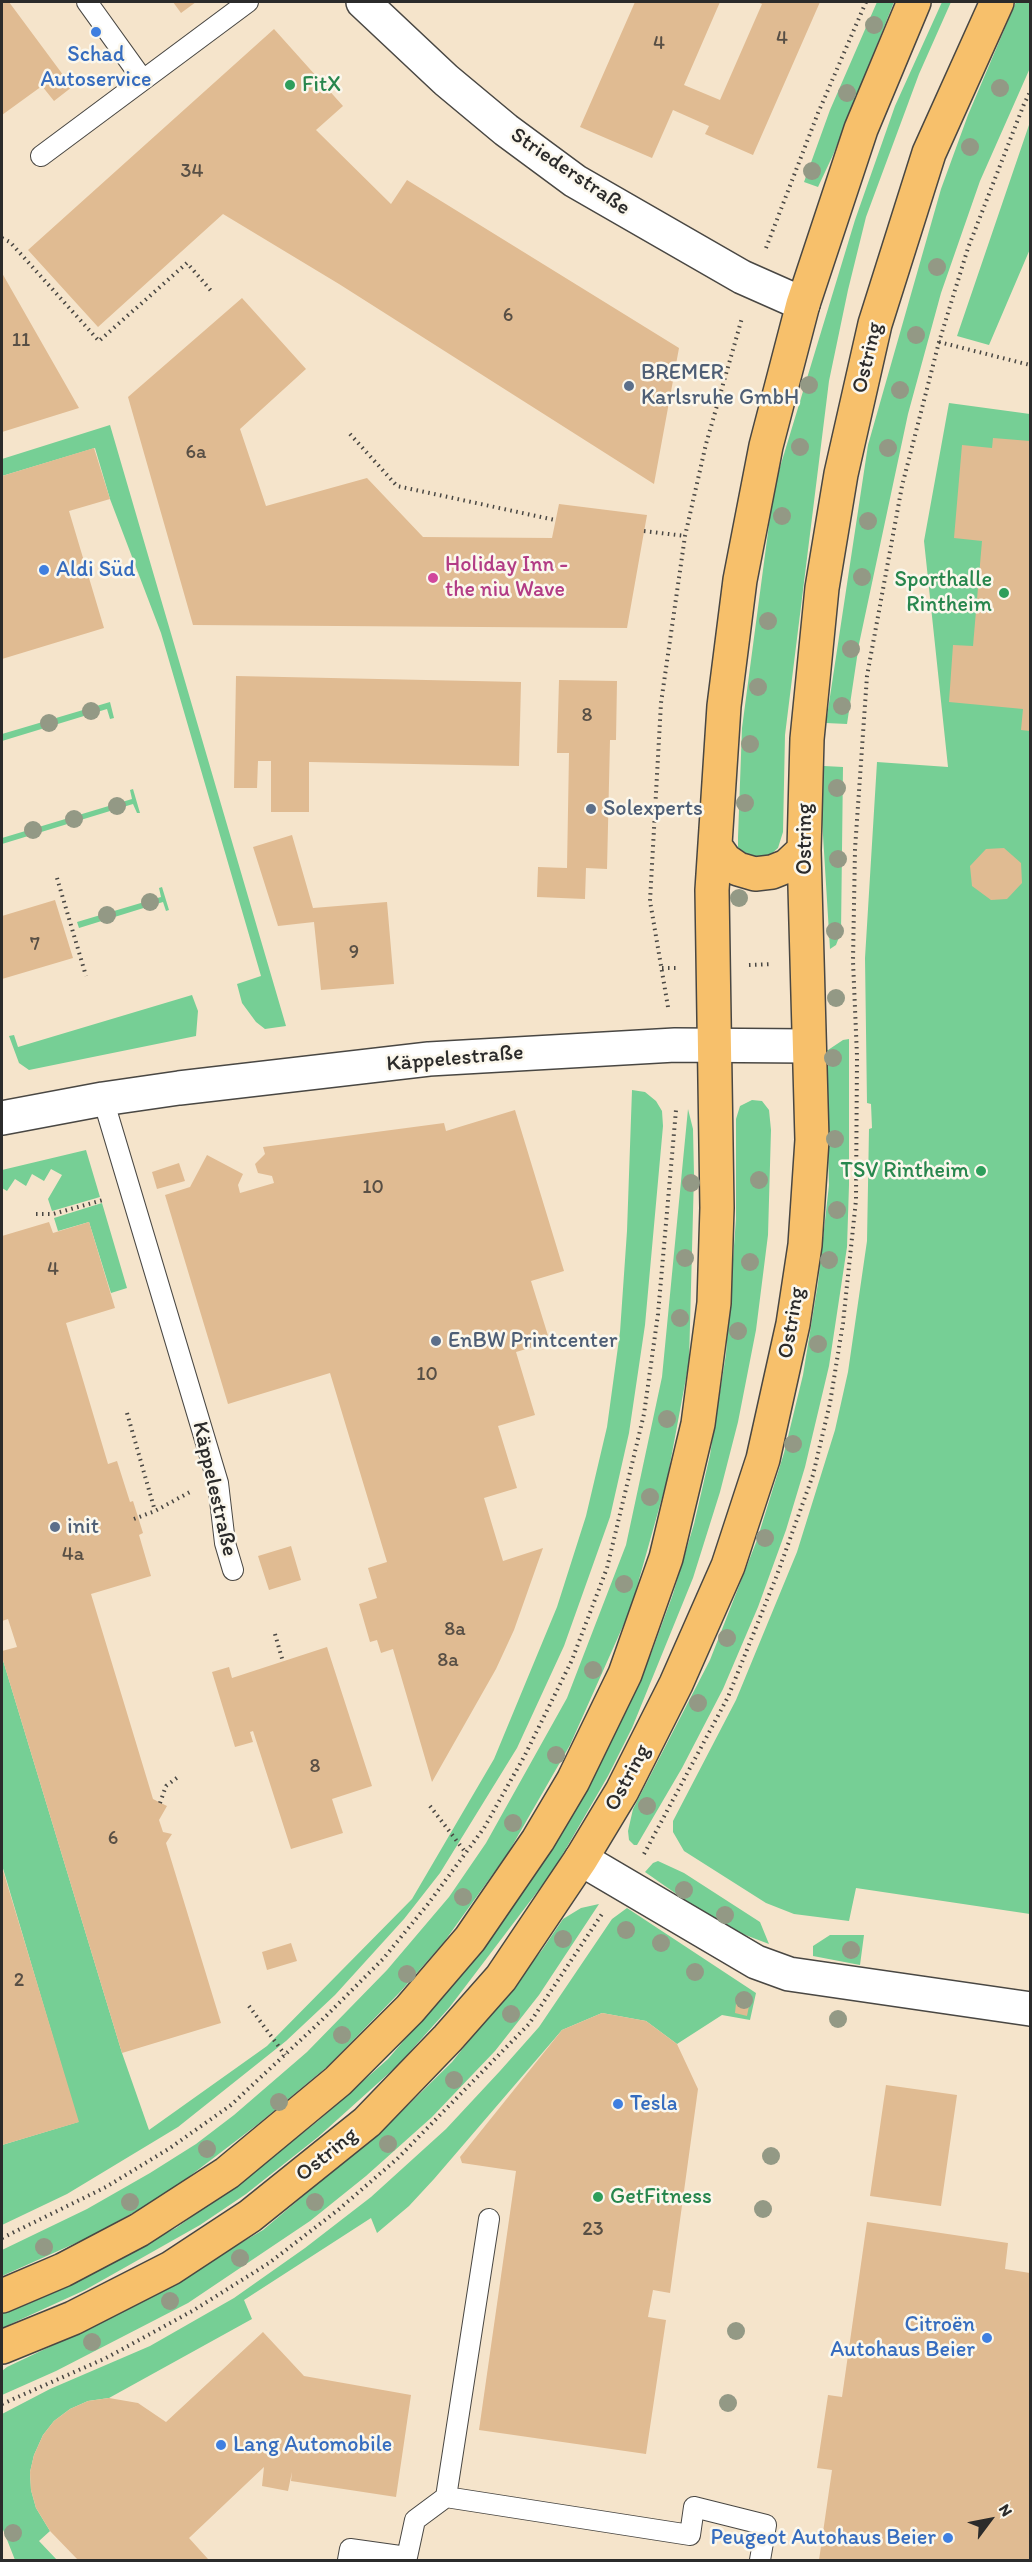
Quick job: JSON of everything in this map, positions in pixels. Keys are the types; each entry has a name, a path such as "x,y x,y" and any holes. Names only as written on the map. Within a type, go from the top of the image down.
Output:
{"main road":[{"path":"2,2296 63,2270 139,2230 227,2173 338,2081 410,2009 471,1939 538,1840 573,1781 625,1674 666,1558 698,1424 714,1303 717,1208 712,890 724,706 740,579 766,446 803,304 861,129 914,2"},
{"name":"Ostring","path":"2,2347 73,2318 171,2268 250,2216 367,2122 448,2038 501,1978 582,1859 622,1791 676,1684 728,1566 763,1459 794,1324 805,1245 812,1140 804,850 807,739 822,588 841,474 875,324 929,153 997,2"},
{"path":"715,846 725,860 738,869 755,874 772,872 787,866 804,850"}],"street":[{"name":"Striederstraße","path":"363,2 446,80 506,130 575,181 747,279 803,304"},
{"name":"Käppelestraße","path":"2,1118 102,1099 429,1059 714,1044 808,1046"},
{"path":"582,1859 756,1962 789,1974 1030,2009"}],"lane":[{"path":"87,2 143,80"},
{"path":"41,156 248,2"},
{"name":"Käppelestraße","path":"102,1099 218,1483 225,1543 233,1570"},
{"path":"348,2560 350,2549 407,2557 415,2520 446,2497 489,2219"},
{"path":"446,2497 690,2535 694,2507 766,2525 760,2560"}],"path":[{"path":"662,968 853,961 855,849 867,676 902,486 939,342 968,248 1030,92"},
{"path":"2,238 10,242 99,341 187,263 213,292"},
{"path":"939,342 1030,364"},
{"path":"350,434 397,486 555,520"},
{"path":"644,531 685,536"},
{"path":"57,878 86,976"},
{"path":"2,2238 106,2187 170,2148 231,2105 383,1959 428,1904 484,1828 525,1755 567,1671 607,1568 645,1414 658,1314 676,1105"},
{"path":"36,1214 53,1214 129,1192"},
{"path":"128,1413 156,1511"},
{"path":"134,1519 156,1511 185,1494"},
{"path":"275,1634 283,1662"},
{"path":"160,1803 166,1786 178,1778"},
{"path":"430,1806 466,1853"},
{"path":"249,2006 285,2055"}],"green space":[{"path":"877,2 894,2 818,187 804,182 830,110"},
{"path":"942,2 951,2 919,74 866,217 829,381 785,735 783,832 778,848 768,857 745,858 738,847 742,728 774,487 855,220 895,106"},
{"path":"1016,2 1030,2 1030,68 980,181 941,293 908,414 859,644 847,724 826,723 868,445 941,189 968,115"},
{"path":"1030,122 1030,249 989,345 957,336"},
{"name":"TSV Rintheim","path":"949,403 1030,414 1030,1914 856,1888 849,1921 794,1914 766,1903 684,1851 673,1832 673,1821 736,1700 797,1552 835,1430 848,1372 867,1241 869,1129 872,1128 871,1104 867,1103 865,958 877,762 948,767 924,541"},
{"path":"110,425 286,1026 265,1029 256,1022 242,1003 237,984 261,976 161,633 110,499 95,448 2,476 2,459"},
{"path":"110,702 114,718 110,719 107,709 2,741 2,734"},
{"path":"824,766 843,767 841,932 836,945 830,949 821,803"},
{"path":"133,789 140,813 137,813 133,804 2,844 2,838 132,799 130,790"},
{"path":"162,887 169,910 166,911 163,902 79,928 77,922 161,897 159,888"},
{"path":"192,995 198,1011 196,1036 29,1070 19,1063 9,1036 14,1035 18,1047"},
{"path":"849,1039 847,1247 829,1366 805,1467 786,1530 758,1607 723,1689 682,1768 637,1845 634,1845 629,1840 628,1831 633,1809 710,1660 757,1540 784,1453 803,1375 818,1283 829,1185 825,1052 843,1040"},
{"path":"632,1090 645,1092 656,1101 662,1111 663,1126 645,1325 629,1433 610,1517 564,1646 517,1748 440,1873 404,1919 335,1995 286,2041 178,2127 67,2194 2,2225 2,2145 78,2122 2,1865 2,1657 122,2053 149,2130 267,2046 412,1899 494,1759 557,1607 586,1516 607,1427 620,1332 627,1231"},
{"path":"752,1100 762,1101 769,1110 771,1130 768,1235 756,1330 738,1422 720,1492 693,1578 632,1728 608,1776 553,1871 449,2008 398,2065 318,2137 246,2194 200,2225 85,2290 2,2328 2,2314 63,2286 176,2228 250,2175 318,2121 388,2059 436,2003 498,1927 558,1840 590,1784 651,1654 673,1594 694,1524 710,1455 726,1354 736,1219 736,1119 740,1106"},
{"path":"688,1109 693,1129 694,1175 689,1362 667,1480 631,1608 570,1745 508,1853 444,1942 400,1992 328,2066 258,2124 182,2182 87,2238 2,2276 2,2250 87,2209 196,2144 234,2115 307,2052 387,1970 449,1897 486,1843 567,1698 626,1545 662,1377"},
{"path":"86,1150 100,1197 52,1211 48,1199 62,1175 51,1169 44,1181 32,1174 26,1186 15,1179 7,1191 2,1188 2,1170"},
{"path":"102,1203 127,1288 111,1293 89,1222 58,1231 54,1218"},
{"path":"658,1861 684,1873 760,1922 769,1944 740,1933 705,1914 645,1872"},
{"path":"599,1904 539,1995 495,2051 432,2117 366,2176 310,2221 188,2303 56,2371 2,2395 2,2371 7,2367 119,2314 263,2230 393,2120 452,2062 542,1950 563,1919 581,1908"},
{"path":"627,1908 756,1993 750,2020 722,2015 677,2044 646,2021 602,2013 562,2030 434,2179 409,2206 377,2233 371,2218 244,2300 252,2319 109,2398 88,2401 70,2409 54,2421 43,2435 34,2455 30,2472 31,2490 36,2508 50,2531 39,2541 57,2560 15,2560 2,2527 2,2414 50,2389 150,2346 234,2298 305,2248 371,2197 446,2129 539,2027 612,1919"},
{"path":"830,1935 864,1935 860,1965 813,1956 813,1946"}],"building":[{"path":"2,2 9,2 72,87 54,101 42,86 2,115"},
{"path":"173,2 196,2 181,13"},
{"path":"635,2 720,2 684,85 720,100 762,4 757,2 820,2 753,155 705,134 709,126 673,110 652,158 580,127"},
{"path":"274,29 343,106 316,130 391,204 407,180 679,348 654,484 339,284 223,214 98,327 28,250"},
{"path":"2,273 79,408 2,432"},
{"path":"242,298 306,369 240,429 266,506 367,478 423,537 552,538 559,504 647,515 627,628 193,625 128,397"},
{"name":"Sporthalle Rintheim","path":"993,438 1030,441 1030,731 1021,730 1023,709 949,702 953,645 973,646 982,541 954,538 962,445 992,448"},
{"name":"Aldi Süd","path":"94,448 110,499 69,511 104,628 2,659 2,476"},
{"path":"236,676 521,682 519,766 309,762 309,812 271,812 271,761 258,761 257,788 234,788"},
{"path":"559,680 617,681 616,740 610,740 607,869 586,868 585,899 537,897 538,867 567,868 569,753 557,753"},
{"path":"292,835 313,908 387,902 394,984 321,990 314,922 278,926 253,847"},
{"path":"1004,848 1021,863 1022,883 1007,899 991,900 972,886 970,866 986,849"},
{"path":"55,900 73,958 2,979 2,916"},
{"path":"515,1110 564,1271 531,1281 550,1342 516,1352 535,1415 498,1426 517,1488 484,1498 503,1561 543,1548 514,1630 496,1669 432,1782 393,1649 381,1653 377,1640 370,1642 359,1604 377,1598 368,1568 387,1562 330,1373 228,1404 165,1195 190,1187 207,1155 243,1174 238,1185 240,1193 274,1183 272,1176 258,1173 255,1164 265,1154 263,1147 444,1123 446,1131"},
{"path":"179,1163 185,1181 157,1189 152,1172"},
{"path":"49,1222 53,1233 89,1222 115,1308 66,1323 108,1464 117,1461 130,1502 133,1501 143,1533 139,1535 151,1576 91,1594 153,1799 167,1806 159,1820 163,1832 172,1834 166,1843 221,2023 122,2053 2,1657 2,1651 17,1647 8,1619 2,1621 2,1236"},
{"path":"291,1546 301,1580 269,1590 258,1556"},
{"path":"327,1647 372,1786 332,1799 343,1833 291,1849 253,1731 250,1732 253,1742 235,1747 212,1672 229,1667 232,1678"},
{"path":"2,1867 79,2122 2,2145"},
{"path":"291,1943 297,1961 267,1970 262,1952"},
{"path":"736,2004 749,2006 747,2016 735,2013"},
{"path":"602,2013 646,2021 677,2044 698,2089 670,2293 653,2290 648,2317 666,2320 646,2454 479,2430 516,2171 462,2163 460,2157 562,2030"},
{"path":"886,2085 957,2095 941,2206 870,2196"},
{"path":"867,2222 1008,2243 1005,2269 1030,2273 1030,2560 819,2560 832,2470 817,2468 828,2395 842,2397"},
{"name":"Lang Automobile","path":"263,2332 304,2376 411,2395 396,2497 291,2481 292,2472 288,2491 262,2486 264,2467 189,2538 208,2559 206,2560 78,2560 50,2531 36,2508 31,2490 30,2472 34,2455 43,2435 54,2421 70,2409 88,2401 109,2398 138,2403 166,2422"}],"place":[{"name":"Schad Autoservice","path":"96,32"},
{"name":"FitX","path":"290,85"},
{"name":"BREMER Karlsruhe GmbH","path":"629,386"},
{"name":"Aldi Süd","path":"44,570"},
{"name":"Holiday Inn - the niu Wave","path":"433,578"},
{"name":"Sporthalle Rintheim","path":"1004,593"},
{"name":"Solexperts","path":"591,809"},
{"name":"TSV Rintheim","path":"981,1171"},
{"name":"EnBW Printcenter","path":"436,1341"},
{"name":"init","path":"55,1527"},
{"name":"Tesla","path":"618,2104"},
{"name":"GetFitness","path":"598,2197"},
{"name":"Citroën Autohaus Beier","path":"987,2338"},
{"name":"Lang Automobile","path":"221,2445"},
{"name":"Peugeot Autohaus Beier","path":"948,2538"}]}
